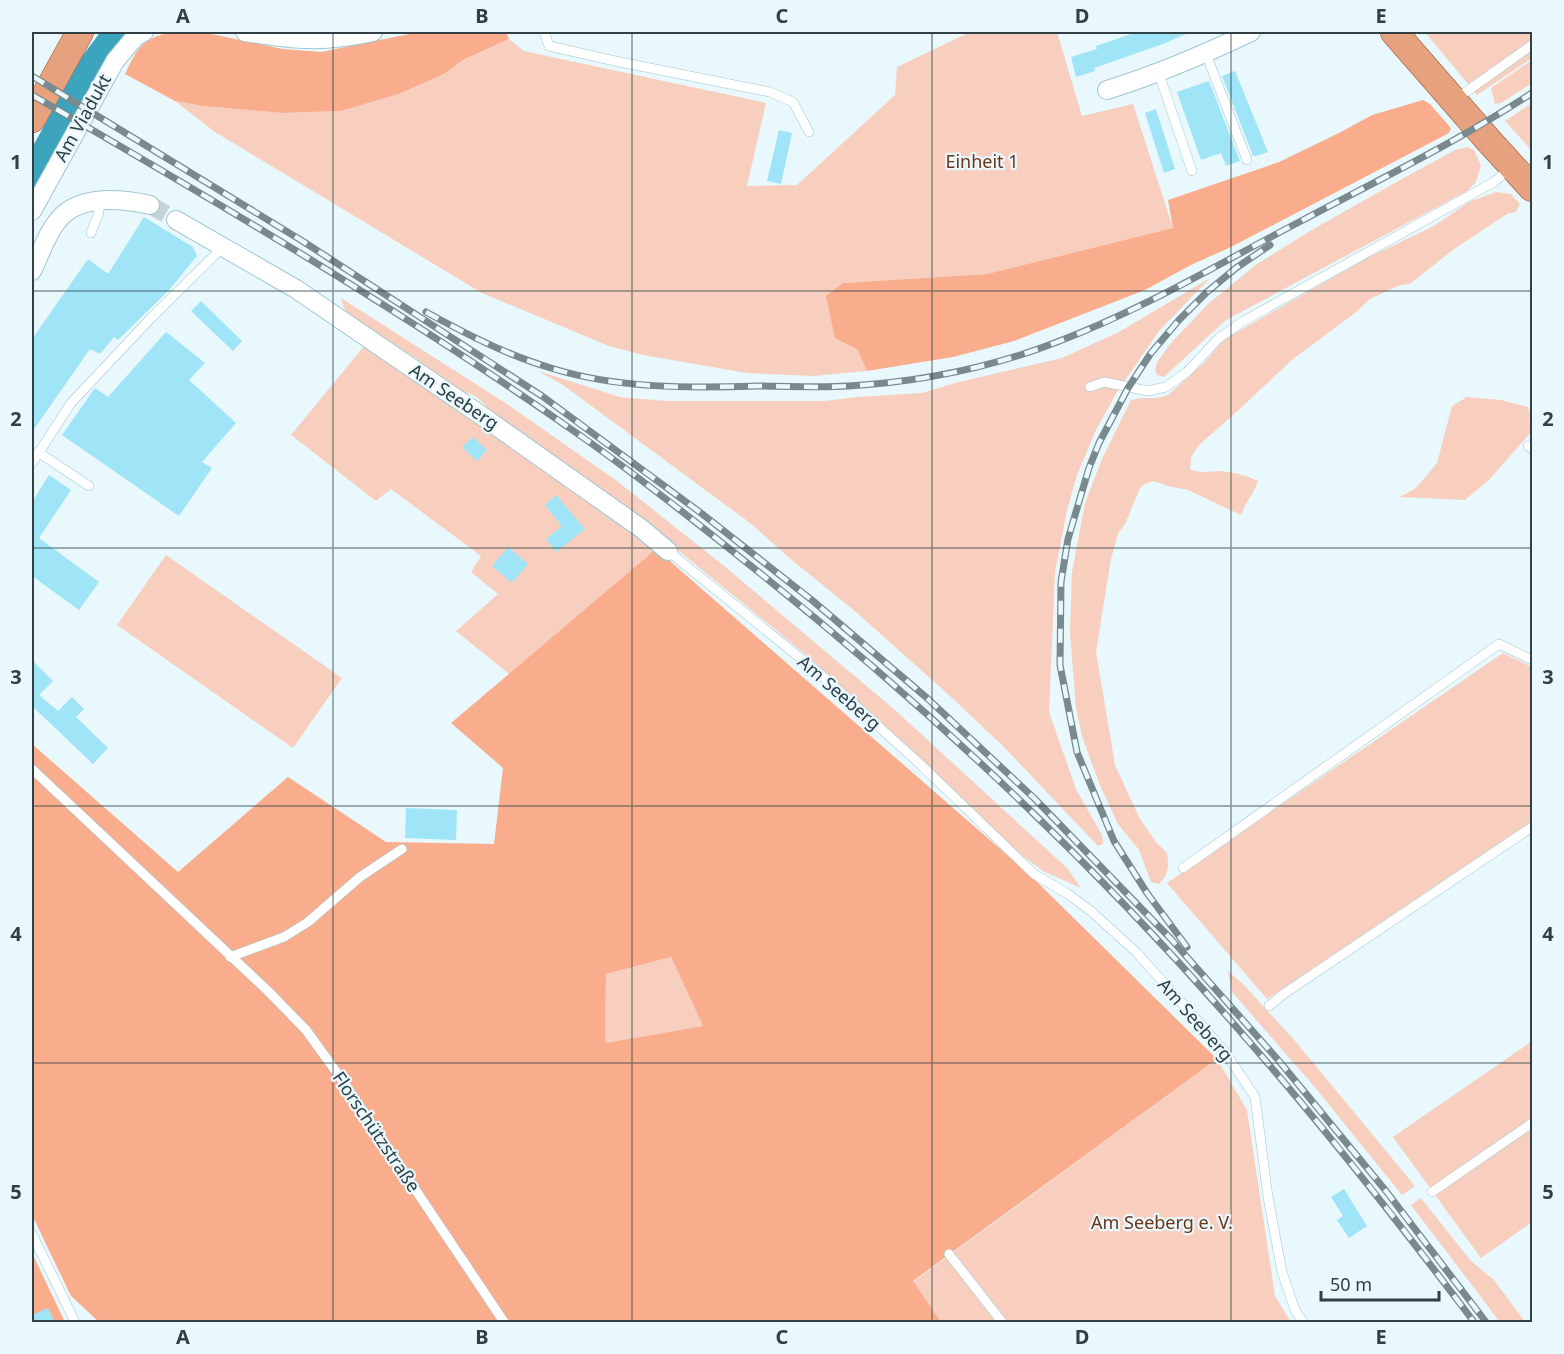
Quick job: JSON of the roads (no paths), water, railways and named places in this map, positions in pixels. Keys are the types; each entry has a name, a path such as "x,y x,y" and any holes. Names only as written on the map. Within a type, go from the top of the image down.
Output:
{"main road":[{"path":"32,119 80,32"},
{"path":"1394,32 1533,188"}],"street":[{"name":"Am Viadukt","path":"32,211 115,62 135,36 144,32"},
{"path":"245,32 315,41 373,32"},
{"path":"1107,90 1159,74 1251,32"},
{"path":"32,271 53,229 63,215 75,207 86,202 98,201 133,201 150,205"},
{"name":"Am Seeberg","path":"176,220 296,289 483,416 642,529 668,551"}],"lane":[{"path":"546,32 549,46 770,92 793,102 809,132"},
{"path":"1445,91 1533,45"},
{"path":"1206,54 1247,160"},
{"path":"1159,74 1192,171"},
{"path":"1090,387 1104,382 1148,391 1166,387 1187,372 1219,338 1242,322 1494,182 1511,166"},
{"path":"91,233 99,212 98,201"},
{"path":"32,462 71,403 152,317 223,247"},
{"path":"38,452 89,486"},
{"name":"Am Seeberg","path":"668,551 825,678 920,764 1034,874 1068,894 1092,912 1136,952 1223,1049 1256,1098 1268,1197 1282,1272 1295,1310 1303,1323"},
{"path":"1183,868 1499,645 1533,660"},
{"name":"Florschützstraße","path":"32,769 306,1030 340,1077 504,1323"},
{"path":"1269,1006 1533,826"},
{"path":"230,957 284,937 308,921 360,877 402,849"},
{"path":"1432,1192 1533,1123"},
{"path":"32,1234 75,1323"},
{"path":"949,1254 1002,1323"},
{"path":"71,1312 84,1323"}],"waterway":[{"path":"32,177 94,64 118,32"}],"tunnel":[{"path":"150,205 176,220"}],"railway":[{"path":"32,76 304,242 542,396 701,513 813,601 927,698 1034,798 1171,939 1279,1061 1386,1191 1486,1322"},
{"path":"426,312 487,343 535,363 576,375 654,386 837,387 901,381 954,372 1032,351 1120,315 1419,159 1532,93"},
{"path":"32,95 309,258 512,389 663,496 881,674 1011,792 1135,915 1194,979 1338,1147 1474,1322"},
{"path":"1187,947 1147,893 1114,841 1077,752 1060,665 1061,582 1068,539 1089,468 1099,443 1128,388 1151,353 1179,320 1207,292 1236,268 1270,245"}],"park label":[{"name":"Einheit 1","path":"982,162"},
{"name":"Am Seeberg e. V.","path":"1162,1223"}]}
